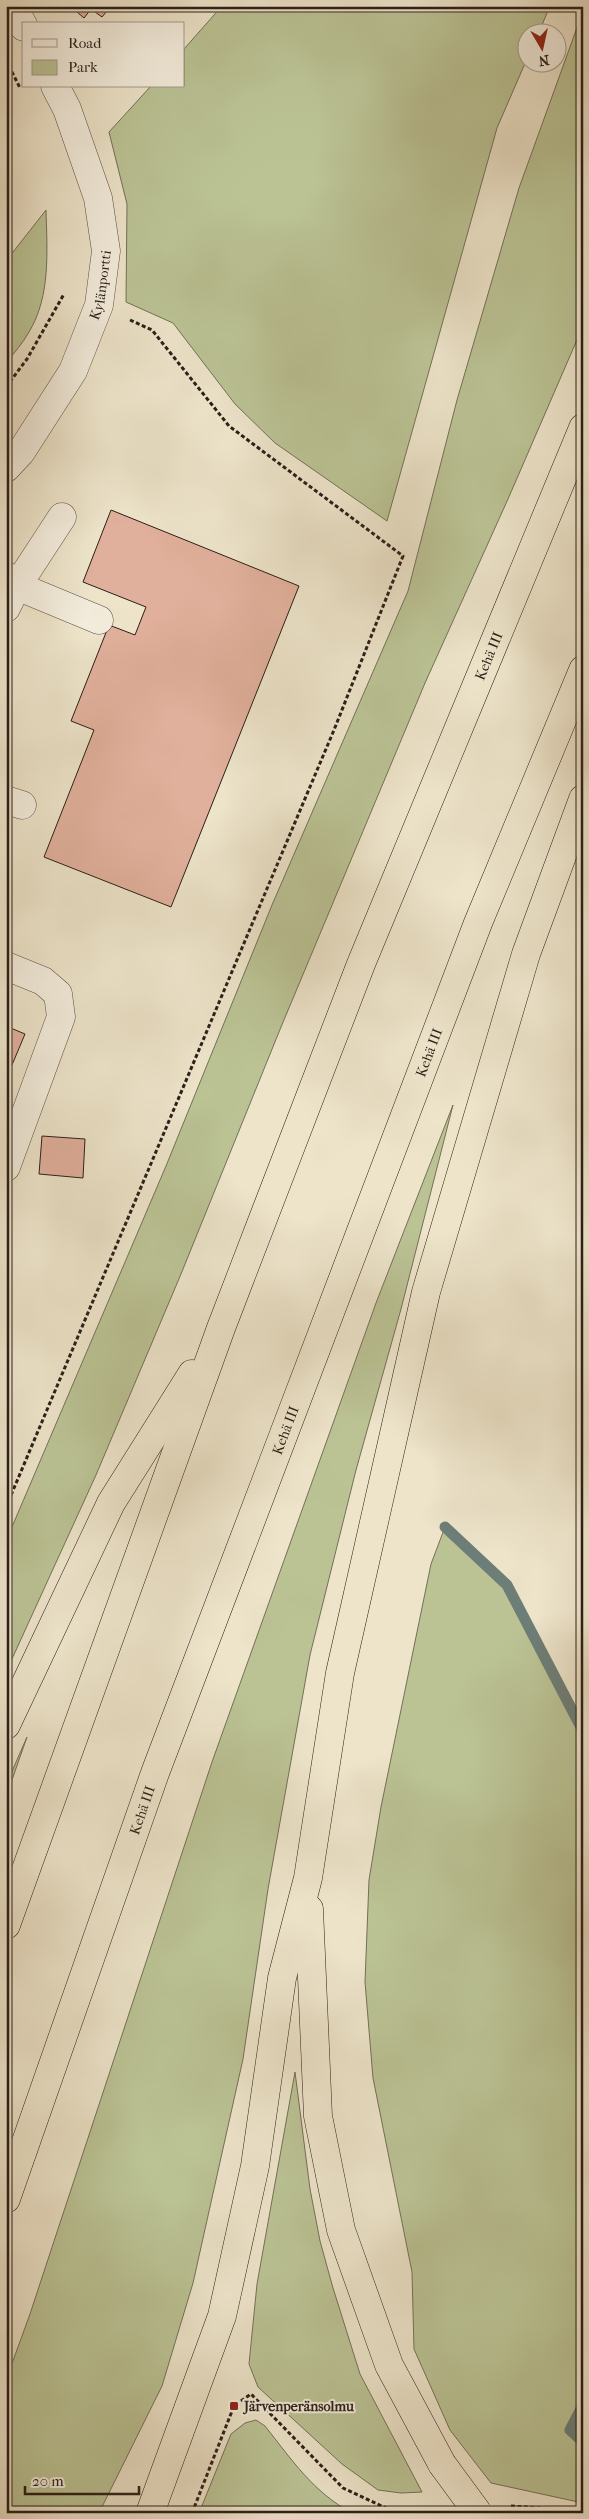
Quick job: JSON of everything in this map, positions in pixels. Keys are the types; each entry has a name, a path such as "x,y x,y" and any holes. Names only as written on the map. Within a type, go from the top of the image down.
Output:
{"highway":[{"name":"Kehä III","path":"6,1925 221,1328 361,964 583,428"},
{"name":"Kehä III","path":"6,2199 155,1773 478,923 583,670"},
{"path":"150,2513 222,2316 255,2166 282,1978 308,1878 340,1673 426,1292 526,954 583,799"},
{"path":"6,1725 111,1503 221,1328"},
{"path":"308,1878 318,2116 341,2230 389,2365 442,2464 478,2513"}],"street":[{"path":"12,6 22,24"},
{"name":"Kylänportti","path":"6,468 21,452 73,371 99,306 106,250 98,198 67,109 56,88"},
{"path":"62,517 10,590 99,620"},
{"path":"6,966 43,981 58,994 61,1016 6,1168"}],"path":[{"path":"6,60 24,95"},
{"path":"65,294 66,285"},
{"path":"6,1507 334,730 403,556 229,426 152,330"},
{"path":"192,2513 234,2406 251,2394 343,2488 388,2509 415,2513"}],"green space":[{"path":"222,6 550,6 543,22 516,22 516,72 521,72 497,128 387,521 275,443 235,404 173,323 126,302 127,204 109,132 149,88 185,88 185,48"},
{"path":"583,11 583,326 425,683 96,1475 6,1672 6,1541 166,1166 272,905 408,591 457,400 519,188 561,72 566,72 566,58"},
{"path":"46,210 46,272 41,303 27,336 6,363 6,261"},
{"path":"453,1105 401,1309 356,1470 310,1655 268,1889 243,2059 193,2283 162,2386 99,2513 6,2513 6,2380 30,2314 212,1762 376,1303"},
{"path":"445,1527 507,1585 583,1731 583,2503 491,2483 450,2430 414,2349 412,2272 373,2078 365,1982 369,1880 381,1807 431,1564"},
{"path":"27,1737 6,1797 6,1785"},
{"path":"295,2072 310,2189 320,2241 333,2288 360,2374 422,2492 401,2493 378,2490 342,2464 258,2387 249,2364 257,2284"},
{"path":"256,2420 265,2426 314,2485 338,2505 352,2513 199,2513 231,2434 245,2423"}],"building":[{"path":"70,6 111,6 102,17 91,9 84,18"},
{"path":"111,510 299,586 171,907 44,857 94,730 71,721 109,625 135,635 146,607 83,582"},
{"path":"6,1026 25,1034 12,1065 6,1063"},
{"path":"42,1136 85,1139 83,1178 39,1174"}],"waterway":[{"path":"445,1527 507,1585 583,1731"},
{"path":"583,2405 570,2430 583,2442"}],"place":[{"name":"Järvenperänsolmu","path":"234,2406"}]}
